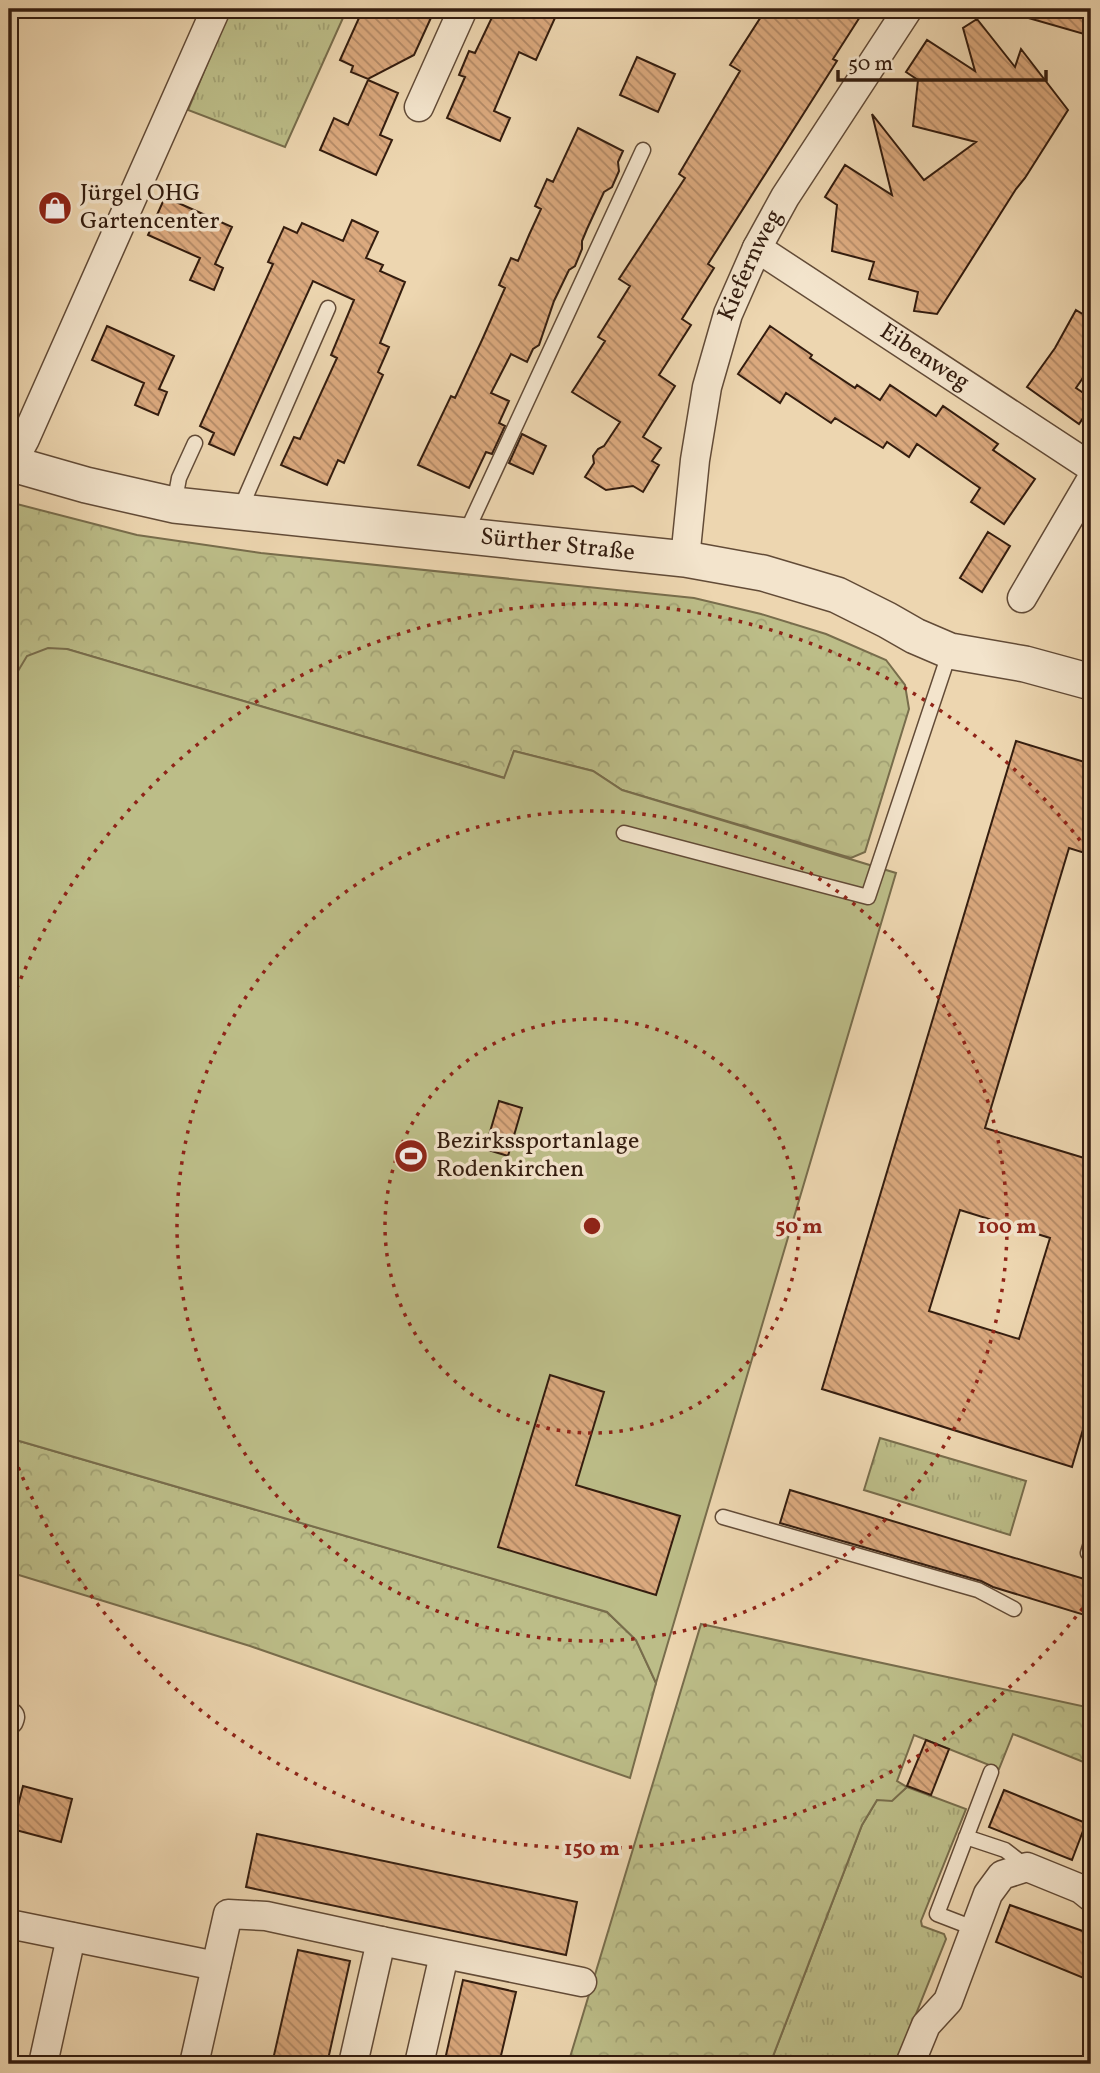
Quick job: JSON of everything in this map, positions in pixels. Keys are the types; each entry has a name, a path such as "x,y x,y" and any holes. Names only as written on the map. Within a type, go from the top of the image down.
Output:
{"street":[{"path":"10,463 25,439 216,9"},
{"path":"419,107 463,9"},
{"name":"Kiefernweg","path":"685,559 695,460 707,387 728,314 757,248 785,198 908,9"},
{"name":"Eibenweg","path":"757,248 1091,467"},
{"name":"Sürther Straße","path":"10,463 86,485 174,505 685,559 763,573 837,595 915,636 950,651 1025,664 1091,682"},
{"path":"1022,598 1091,480"},
{"path":"910,2064 926,2025 948,2001 988,1894 1002,1875 1027,1867 1081,1889 1091,1897"},
{"path":"194,2064 228,1914 266,1916 582,1982"},
{"path":"9,1923 216,1966"},
{"path":"43,2064 71,1937"},
{"path":"353,2064 381,1941"},
{"path":"419,2064 444,1955"}],"lane":[{"path":"464,536 643,149"},
{"path":"238,513 328,308"},
{"path":"174,505 179,478 195,443"},
{"path":"624,833 869,897 950,651"},
{"path":"723,1517 978,1590 1014,1609"},
{"path":"1091,1543 1088,1553 1091,1553"},
{"path":"976,1929 937,1914 991,1772"},
{"path":"966,1837 1005,1850 1027,1867"}],"green space":[{"path":"230,9 347,9 285,147 188,110"},
{"path":"9,502 137,535 261,553 694,598 761,614 826,634 886,660 905,685 909,709 865,852 851,858 622,790 593,771 514,751 505,778 67,649 9,686"},
{"name":"Bezirkssportanlage Rodenkirchen","path":"48,648 67,649 504,778 514,751 593,771 622,790 896,873 656,1683 636,1640 607,1612 9,1438 9,686 27,656"},
{"path":"9,1438 607,1612 636,1640 656,1683 630,1778 250,1646 9,1572"},
{"path":"880,1438 1026,1481 1010,1535 864,1490"},
{"path":"701,1624 1091,1708 1091,1765 1013,1734 999,1769 914,1735 897,1781 907,1787 892,1801 877,1800 862,1825 770,2064 568,2064"},
{"path":"907,1787 966,1809 921,1921 922,1926 944,1934 946,1939 896,2064 770,2064 862,1825 877,1800 892,1800"}],"building":[{"path":"363,9 375,9 396,18 398,13 402,15 405,9 435,9 414,55 368,79 351,72 353,66 340,60"},
{"path":"496,9 559,9 536,60 519,52 494,111 510,118 500,141 447,118 465,77 459,75 469,51 475,53"},
{"path":"766,9 865,9 833,59 837,61 708,264 714,268 682,319 691,325 659,375 675,386 643,437 661,448 652,461 659,465 643,492 633,486 606,490 585,477 594,463 593,456 604,446 620,422 572,392 605,341 598,337 630,286 619,279 685,178 679,174 740,71 730,65"},
{"path":"1019,9 1091,9 1091,36 1018,15"},
{"path":"977,19 1015,67 1021,49 1068,110 937,314 914,311 918,292 869,279 874,262 832,251 837,205 825,197 845,165 892,195 872,114 924,180 976,142 913,126 918,80 906,72 927,40 975,71 963,28"},
{"path":"637,57 675,74 658,112 620,95"},
{"path":"368,80 398,93 380,135 392,140 376,175 320,150 334,118 348,125"},
{"path":"578,128 623,151 618,162 619,171 612,187 604,192 582,241 582,249 575,266 569,270 554,301 539,345 533,349 527,362 511,354 491,393 509,401 499,423 505,426 492,454 486,452 469,488 418,465 451,396 455,398 482,340 505,288 499,285 511,258 518,261 541,209 535,206 547,179 553,182"},
{"path":"165,197 232,227 215,264 223,268 214,290 190,280 200,258 148,235"},
{"path":"352,220 378,232 366,258 383,265 380,271 405,282 380,343 389,347 378,372 383,375 344,463 338,460 327,485 281,465 294,437 300,439 337,358 331,355 354,300 313,281 234,455 209,444 214,433 200,426 273,264 268,262 284,227 297,233 302,223 343,241"},
{"path":"1076,310 1091,319 1091,366 1076,388 1091,398 1091,406 1079,424 1027,387 1055,348"},
{"path":"107,326 174,356 159,389 167,392 158,415 135,405 144,383 92,360"},
{"path":"770,326 812,355 810,358 855,388 857,385 880,400 890,385 936,416 943,406 998,444 993,450 1035,479 1004,524 971,502 980,488 917,444 909,457 887,442 883,448 835,418 831,423 786,393 780,403 738,374"},
{"path":"522,434 546,446 533,474 509,463"},
{"path":"988,532 1010,546 982,592 960,578"},
{"path":"1016,741 1091,764 1091,855 1069,848 985,1128 1091,1160 1091,1402 1072,1467 822,1389","holes":["960,1210 1050,1238 1019,1339 929,1311"]},
{"path":"499,1101 522,1108 508,1156 485,1149"},
{"path":"550,1375 604,1392 576,1485 680,1516 656,1595 498,1547"},
{"path":"790,1490 1091,1581 1091,1617 981,1581 780,1523"},
{"path":"926,1740 949,1749 931,1795 907,1786"},
{"path":"23,1786 72,1799 61,1842 12,1829"},
{"path":"1004,1790 1086,1823 1072,1860 989,1827"},
{"path":"257,1834 577,1902 566,1955 246,1887"},
{"path":"1010,1905 1091,1934 1091,1981 996,1942"},
{"path":"298,1950 350,1961 327,2064 272,2064"},
{"path":"463,1980 516,1992 499,2064 444,2064"}],"place":[{"name":"Jürgel OHG Gartencenter","path":"55,208"},
{"name":"Bezirkssportanlage Rodenkirchen","path":"411,1156"}]}
